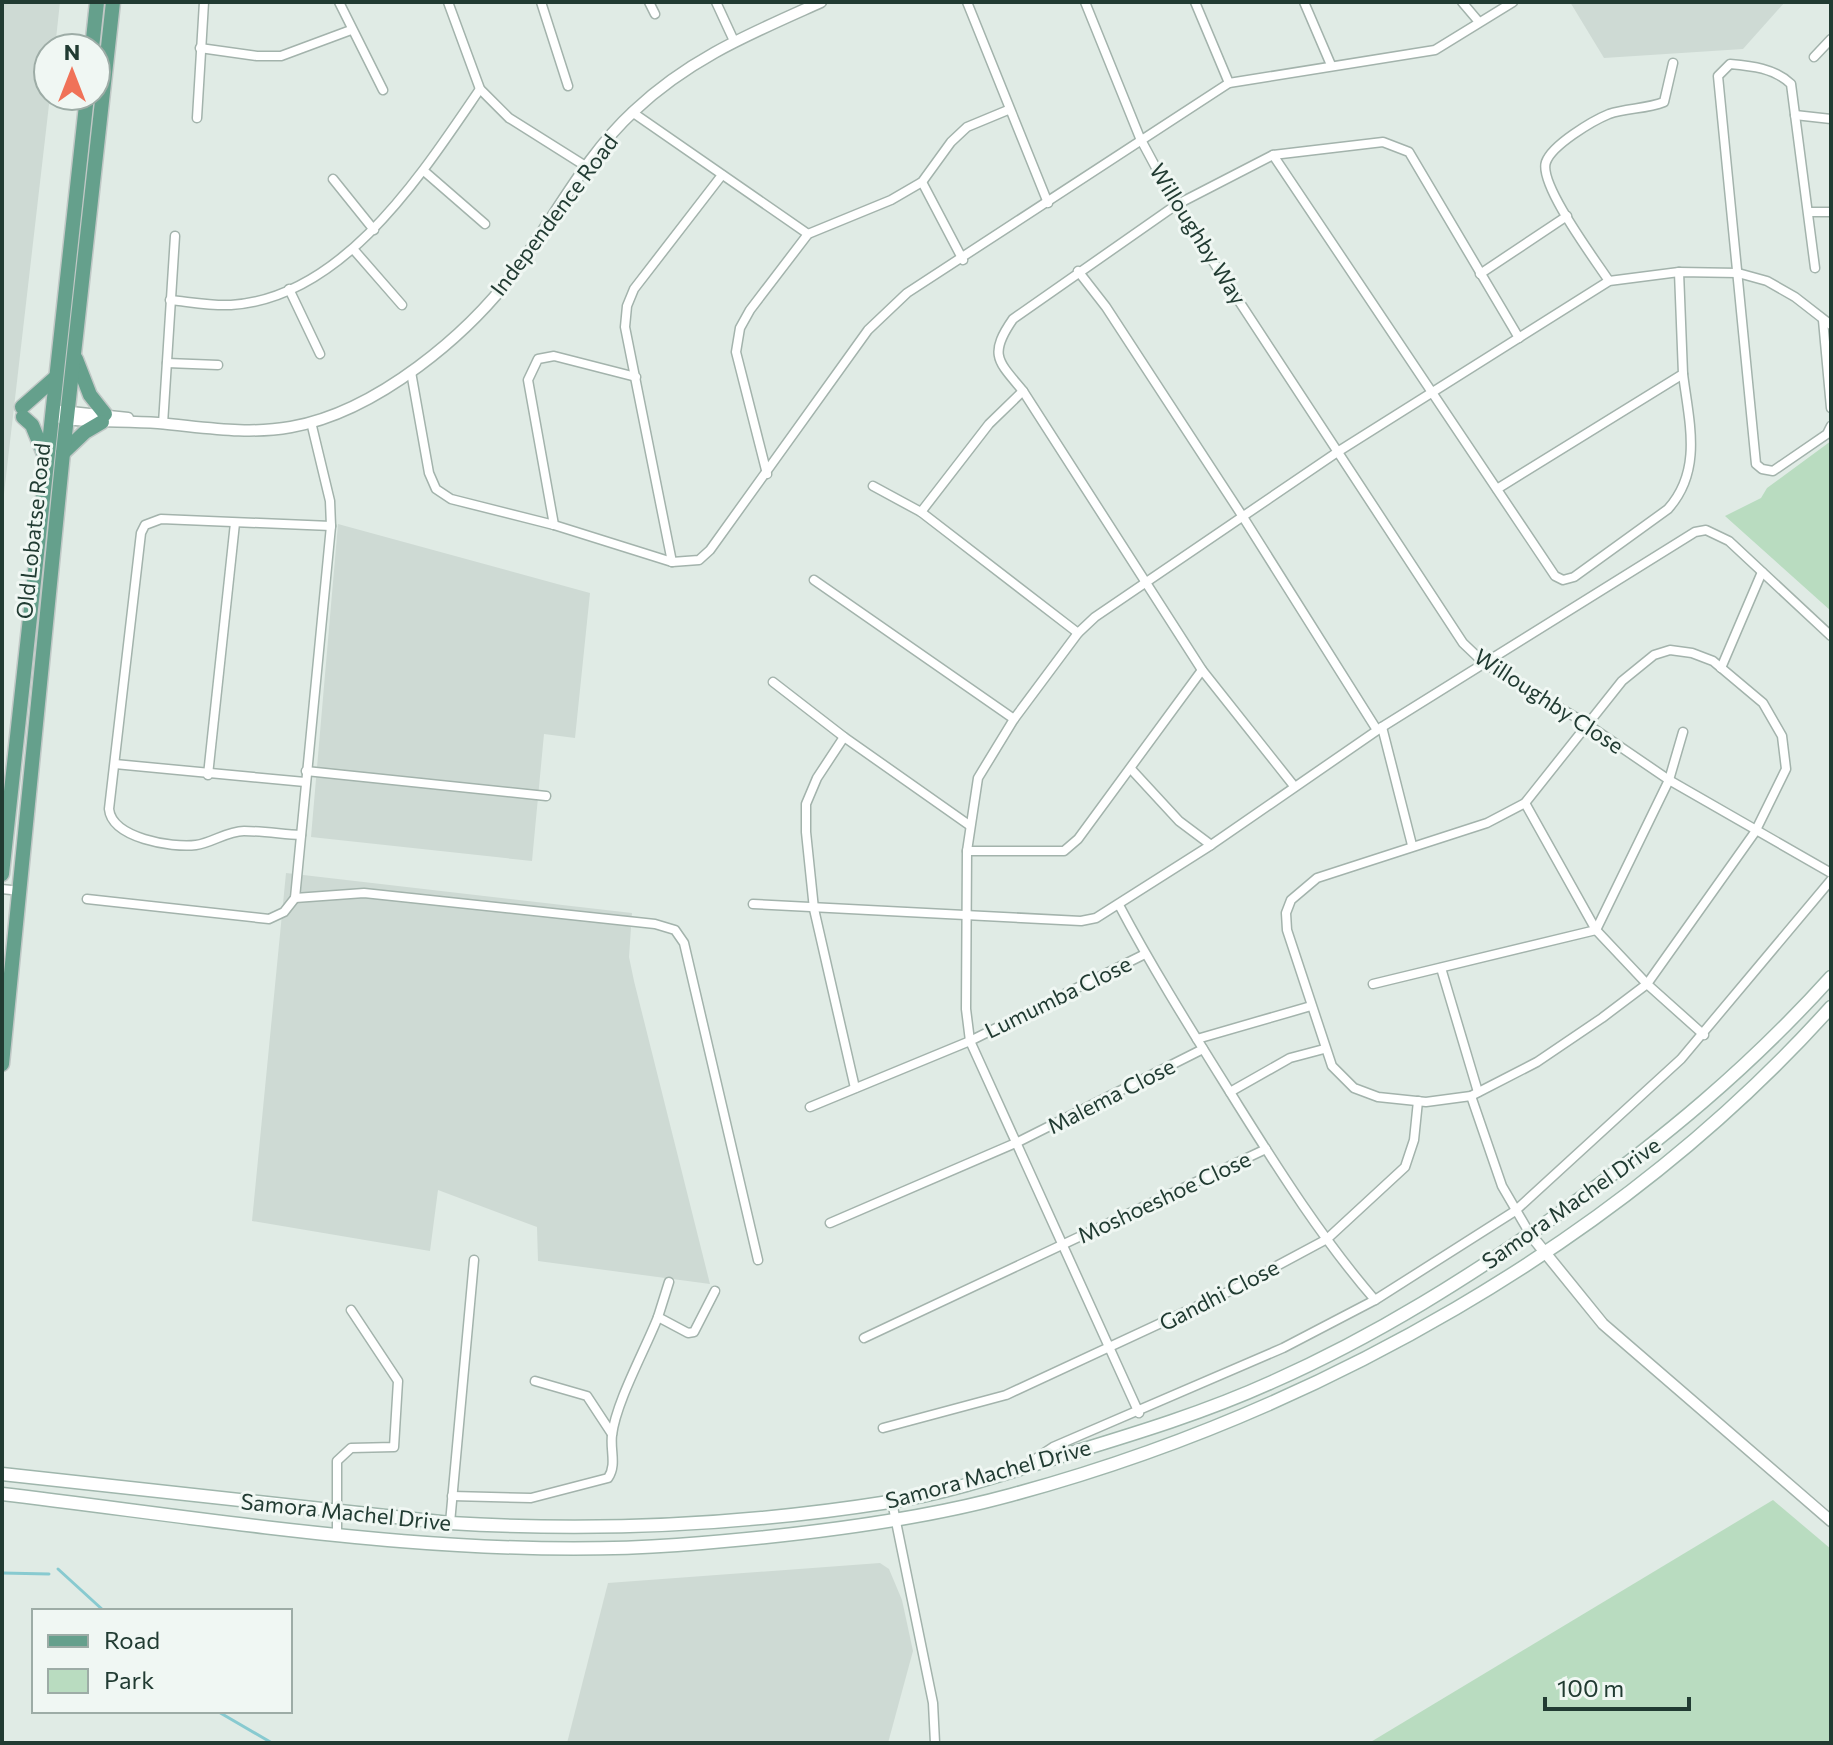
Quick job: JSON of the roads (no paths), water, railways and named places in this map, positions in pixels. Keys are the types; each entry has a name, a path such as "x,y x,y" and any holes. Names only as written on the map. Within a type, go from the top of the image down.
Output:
{"main road":[{"path":"94,32 97,2"},
{"name":"Old Lobatse Road","path":"2,876 47,463 74,355 113,2"},
{"name":"Old Lobatse Road","path":"2,1064 63,453 56,377 85,112"},
{"path":"63,453 104,418 90,395 74,355"},
{"path":"47,463 32,425 22,412 56,377"},
{"name":"Samora Machel Drive","path":"2,1474 450,1523 521,1527 672,1527 892,1502 1021,1469 1145,1430 1269,1384 1430,1301 1659,1142 1742,1070 1831,977"},
{"name":"Samora Machel Drive","path":"2,1494 337,1534 516,1547 675,1546 896,1520 1009,1496 1153,1452 1280,1401 1440,1317 1544,1251 1656,1172 1755,1085 1831,1007"}],"street":[{"path":"197,118 204,2"},
{"path":"339,2 383,90"},
{"path":"448,2 480,89 509,118 587,167"},
{"path":"541,2 568,86"},
{"path":"649,2 655,14"},
{"path":"716,2 734,41"},
{"name":"Independence Road","path":"60,415 230,432 311,422 353,407 411,372 479,313 517,269 587,167 632,112 696,61 821,2"},
{"path":"967,2 1048,203"},
{"name":"Willoughby Way","path":"1085,2 1140,138 1176,205 1339,451"},
{"path":"1195,2 1229,83"},
{"path":"1304,2 1331,65"},
{"path":"1462,2 1479,22"},
{"path":"411,372 429,473 436,489 451,499 554,525 672,562 699,560 710,550 767,474 868,330 907,293 963,260 1140,138 1229,83 1435,50 1513,2"},
{"path":"200,48 281,56 351,30"},
{"path":"1814,57 1831,39"},
{"path":"1609,281 1567,216 1546,177 1545,164 1552,153 1599,119 1664,102 1673,63"},
{"path":"1815,268 1791,84 1782,75 1757,66 1730,64 1722,68 1718,76 1756,464 1773,471 1827,434 1831,426"},
{"path":"170,300 229,305 289,289 354,250 424,171 480,89"},
{"path":"767,474 736,352 740,328 750,310 808,234 891,200 922,182 951,142 967,127 1008,110"},
{"path":"632,112 808,234"},
{"path":"1795,115 1831,119"},
{"path":"1294,786 1202,670 1023,391 999,362 996,350 1002,334 1013,319 1176,205 1273,155 1383,142 1399,145 1409,152 1519,338"},
{"path":"1273,155 1555,576 1563,580 1574,577 1668,509 1680,495 1691,461 1692,436 1683,374 1679,272"},
{"path":"424,171 485,224"},
{"path":"672,562 625,327 627,306 634,289 722,175"},
{"path":"333,179 374,230"},
{"path":"922,182 963,260"},
{"path":"1809,212 1831,212"},
{"path":"1480,274 1567,216"},
{"path":"163,424 175,236"},
{"path":"354,250 402,305"},
{"path":"1078,271 1106,307 1380,729 1412,845"},
{"path":"1139,1413 970,1041 964,915 969,825 978,778 1014,719 1078,633 1147,581 1339,451 1609,281 1679,272 1738,273 1767,281 1827,323 1831,408"},
{"path":"289,289 320,354"},
{"path":"554,525 528,380 532,366 538,359 554,356 636,377"},
{"path":"167,363 218,365"},
{"path":"1497,489 1683,374"},
{"path":"921,512 989,424 1023,391"},
{"path":"87,899 269,919 284,912 295,898 306,771 322,646 331,526 330,501 311,422"},
{"name":"Willoughby Close","path":"1339,451 1443,617 1484,663 1587,724 1669,780 1831,873"},
{"path":"873,486 921,512 1078,633"},
{"path":"301,835 243,831 196,845 146,839 119,827 109,813 141,533 149,522 161,519 331,526"},
{"path":"208,775 235,523"},
{"path":"753,904 1081,921 1096,918 1211,845 1380,729 1695,532 1715,532 1831,636"},
{"path":"1721,668 1762,572"},
{"path":"814,580 1014,719"},
{"path":"1670,650 1692,653 1721,668 1763,703 1775,719 1786,751 1786,769 1755,832 1647,984 1537,1062 1474,1094 1418,1101 1378,1097 1354,1088 1343,1080 1324,1049 1287,930 1286,913 1291,900 1317,878 1487,823 1525,803 1587,724 1622,681 1654,655 1670,650"},
{"path":"967,851 1064,851 1078,839 1202,670"},
{"path":"773,682 844,737 969,825"},
{"path":"1596,930 1669,780 1683,732"},
{"path":"844,737 817,778 806,804 814,909 855,1088"},
{"path":"115,764 305,782"},
{"path":"1131,769 1179,821 1211,845"},
{"path":"306,771 546,796"},
{"path":"1525,803 1596,930 1647,984 1704,1035"},
{"path":"2,876 20,886"},
{"path":"1021,1469 1053,1447 1139,1413 1283,1348 1375,1300 1515,1211 1704,1035 1831,880"},
{"path":"2,889 20,886"},
{"path":"295,898 364,893 655,924 675,930 684,943 758,1260"},
{"path":"1119,905 1145,954 1266,1149 1327,1239 1375,1300"},
{"path":"1373,984 1596,930"},
{"name":"Lumumba Close","path":"810,1107 970,1041 1145,954"},
{"path":"1441,968 1502,1186 1530,1234 1603,1324 1831,1521"},
{"path":"1197,1039 1311,1006"},
{"name":"Malema Close","path":"830,1223 1018,1142 1203,1049"},
{"path":"1230,1092 1290,1058 1324,1049"},
{"name":"Gandhi Close","path":"883,1428 996,1398 1232,1290 1327,1239 1405,1167 1414,1140 1418,1101"},
{"name":"Moshoeshoe Close","path":"864,1338 1266,1149"},
{"path":"450,1523 474,1260"},
{"path":"452,1496 531,1498 604,1481 613,1468 612,1434 669,1282"},
{"path":"658,1317 692,1333 715,1291"},
{"path":"337,1534 337,1461 351,1448 394,1447 399,1387 351,1310"},
{"path":"535,1381 587,1396 612,1434"},
{"path":"892,1502 933,1703 935,1743"}],"waterway":[{"path":"58,1569 102,1609"},
{"path":"2,1573 49,1574"},
{"path":"220,1713 272,1743"}]}
